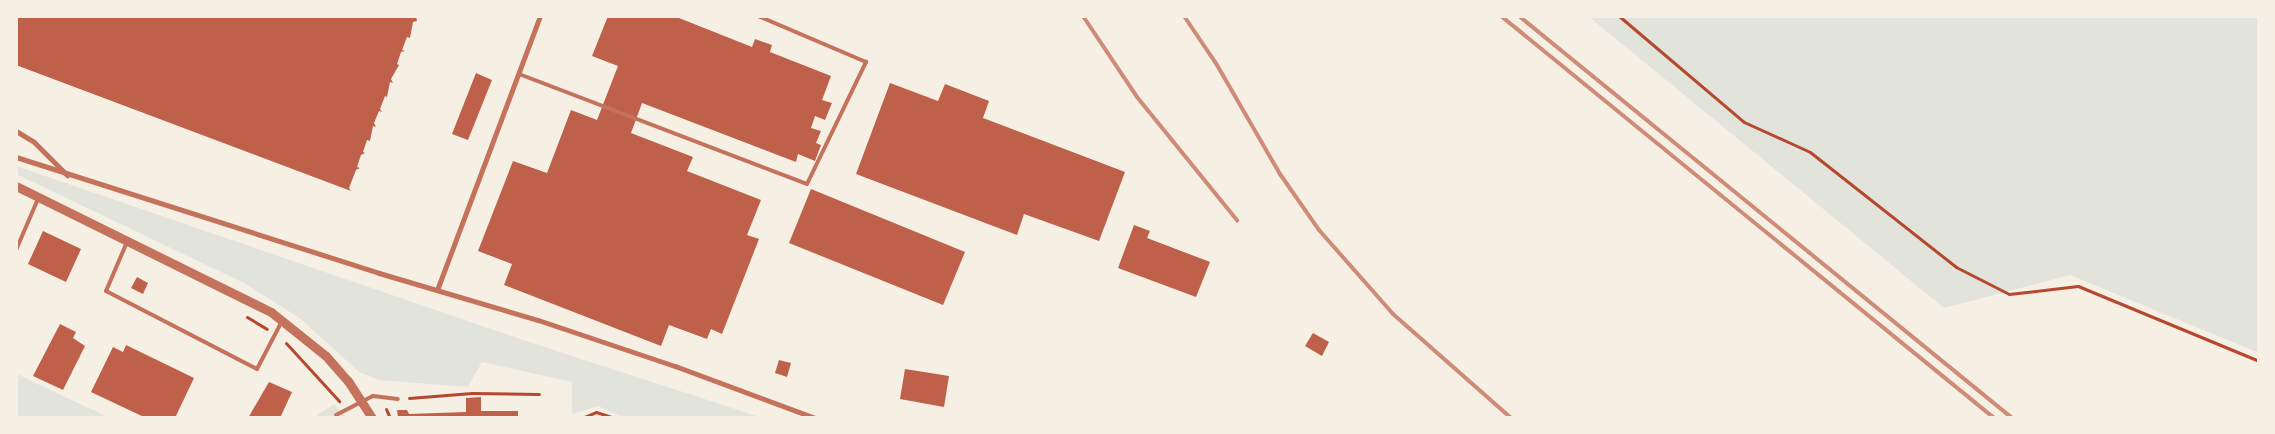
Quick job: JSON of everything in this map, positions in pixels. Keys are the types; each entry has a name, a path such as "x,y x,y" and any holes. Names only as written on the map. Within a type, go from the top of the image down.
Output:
{"street":[{"path":"437,290 540,16"},
{"path":"16,132 34,142 68,176"},
{"path":"16,157 68,176 675,366 815,418"},
{"path":"16,186 230,289 283,320 326,356 372,418"}],"lane":[{"path":"518,74 807,184 866,62 758,16"},
{"path":"16,250 39,197"},
{"path":"128,240 106,291 129,303 257,369 283,320"},
{"path":"336,415 373,396 398,399"}],"path":[{"path":"1620,16 1744,122 1810,152 1956,267 2009,294 2078,286 2259,361"},
{"path":"286,342 331,393"},
{"path":"398,399 472,393 539,394"},
{"path":"582,418 596,412 615,418"}],"shaded area":[{"path":"1588,16 2259,16 2259,353 2070,275 1944,308"},
{"path":"16,166 523,340 763,418 624,418 598,406 572,414 572,382 482,362 468,387 379,380 359,372 301,319 244,283 16,174"},
{"path":"16,373 27,379 110,418 16,418"},
{"path":"334,404 347,418 313,418"}],"building":[{"path":"16,16 416,16 417,21 413,22 410,38 407,37 402,50 405,51 401,52 397,64 399,65 391,79 393,83 390,82 387,97 385,96 380,109 382,112 379,111 374,123 376,127 373,126 370,141 367,140 363,152 365,153 361,155 357,167 360,168 356,170 349,188 351,191 16,65"},
{"path":"608,16 674,16 752,47 755,39 772,45 770,52 831,76 822,100 832,103 825,120 815,116 811,128 821,131 816,143 821,145 815,161 798,154 796,162 642,103 631,133 693,157 687,171 761,200 747,235 759,239 722,334 711,329 707,339 669,325 661,346 504,285 512,264 478,251 513,161 547,173 571,110 597,120 618,66 592,56"},
{"path":"476,73 492,80 468,140 452,134"},
{"path":"890,83 938,101 945,84 989,101 983,118 1125,172 1099,241 1024,214 1017,235 856,174"},
{"path":"811,189 965,252 943,305 789,243"},
{"path":"1134,225 1150,231 1147,238 1210,262 1196,297 1118,268"},
{"path":"43,231 81,249 66,282 28,264"},
{"path":"137,277 148,283 143,294 131,288"},
{"path":"60,324 76,332 73,338 85,346 63,390 33,376"},
{"path":"1313,333 1329,342 1322,356 1305,346"},
{"path":"126,345 194,378 175,418 146,418 91,392 113,347 123,352"},
{"path":"779,360 791,363 787,377 775,373"},
{"path":"905,369 949,376 944,407 900,399"},
{"path":"269,382 292,392 280,418 248,418"},
{"path":"481,397 481,411 518,411 518,418 398,418 397,410 407,410 409,414 466,412 466,398"}],"railway":[{"path":"1083,16 1137,97 1237,220"},
{"path":"1184,16 1217,65 1280,174 1319,230 1393,314 1511,418"},
{"path":"1501,16 1994,418"},
{"path":"1519,16 2012,418"}]}
